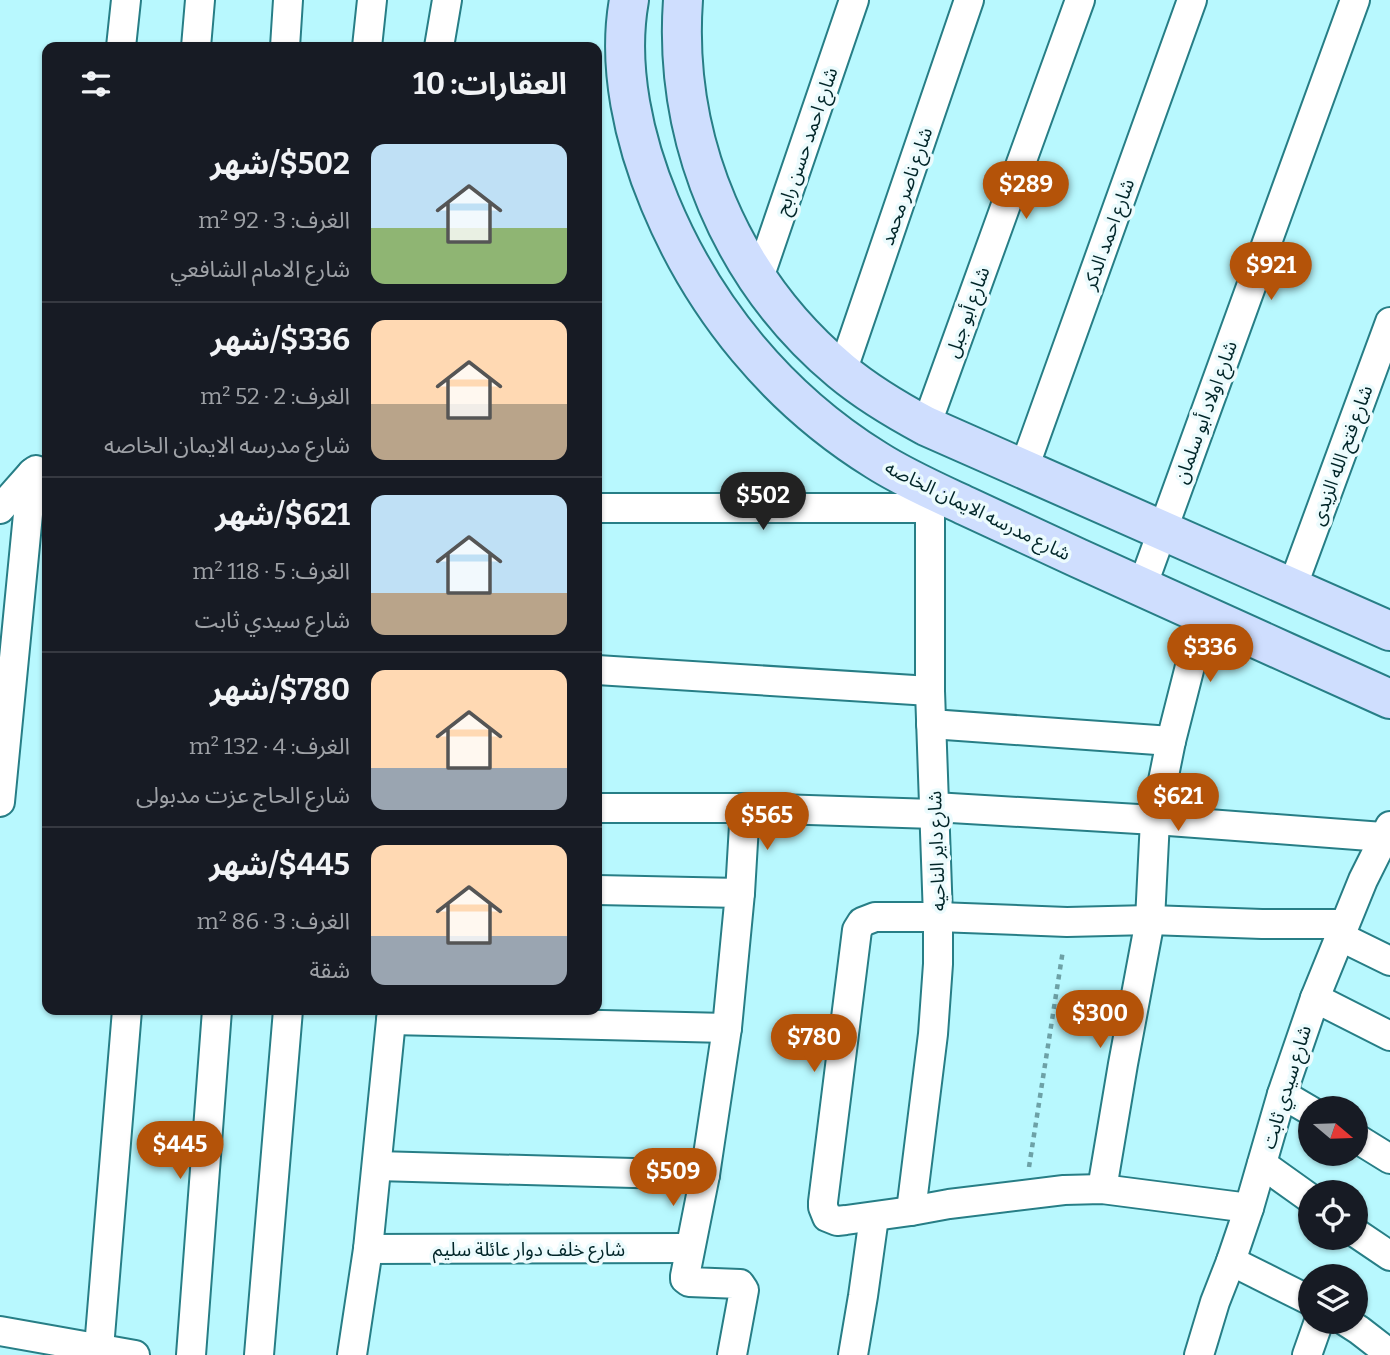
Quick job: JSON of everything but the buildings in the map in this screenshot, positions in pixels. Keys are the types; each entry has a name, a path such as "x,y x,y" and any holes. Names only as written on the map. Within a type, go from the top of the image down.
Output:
{"street":[{"path":"122,42 126,0"},
{"path":"196,42 200,0"},
{"path":"285,42 288,0"},
{"path":"368,42 372,0"},
{"path":"440,42 447,0"},
{"name":"شارع مدرسه الايمان الخاصه","path":"629,0 626,56 628,93 651,181 674,237 719,312 748,351 787,391 812,413 930,499 1142,587 1390,699"},
{"path":"683,0 683,72 690,117 700,160 716,202 735,243 758,281 797,330 842,372 914,420 1390,631"},
{"name":"شارع احمد حسن رابح","path":"758,281 854,0"},
{"name":"شارع ناصر محمد","path":"842,372 969,0"},
{"name":"شارع أبو جبل","path":"914,420 1080,0"},
{"name":"شارع احمد الدكر","path":"1024,468 1192,0"},
{"name":"شارع اولاد أبو سلمان","path":"1142,587 1355,0"},
{"name":"شارع فتح الله الزيدى","path":"1292,587 1390,322"},
{"path":"877,461 914,420"},
{"path":"0,509 40,469"},
{"path":"0,802 40,469"},
{"path":"602,508 930,499"},
{"name":"شارع داير الناحيه","path":"911,1212 933,1034 937,964 938,917 930,691 930,499"},
{"path":"1102,1189 1150,920 1155,820 1171,741 1203,615"},
{"path":"602,670 930,691"},
{"path":"931,724 1171,741"},
{"path":"602,808 934,810 1387,831"},
{"path":"732,1355 743,1286 687,1281 685,1276 705,1175 727,1028 745,808"},
{"name":"شارع سيدي ثابت","path":"1199,1355 1249,1208 1282,1094 1315,998 1342,930 1387,831"},
{"path":"602,890 740,893"},
{"path":"1249,1208 1102,1189 1064,1190 837,1221 827,1217 823,1207 855,936 859,926 867,918 875,917 1262,924 1342,930 1390,961"},
{"path":"1315,998 1390,1036"},
{"path":"93,1350 126,1015"},
{"path":"191,1355 217,1015"},
{"path":"259,1355 288,1015"},
{"path":"352,1355 368,1249 392,1015 727,1028"},
{"path":"1282,1094 1298,1103"},
{"path":"1368,1145 1390,1159"},
{"path":"1262,1164 1298,1190"},
{"path":"377,1166 705,1175"},
{"path":"853,1355 874,1217"},
{"path":"1368,1241 1390,1256"},
{"name":"شارع خلف دوار عائلة سليم","path":"368,1249 689,1248"},
{"path":"1231,1261 1298,1294"},
{"path":"1307,1355 1314,1334"},
{"path":"1364,1334 1390,1354"},
{"path":"1,1339 135,1355"}],"path":[{"path":"1025,1195 1067,922"}]}
